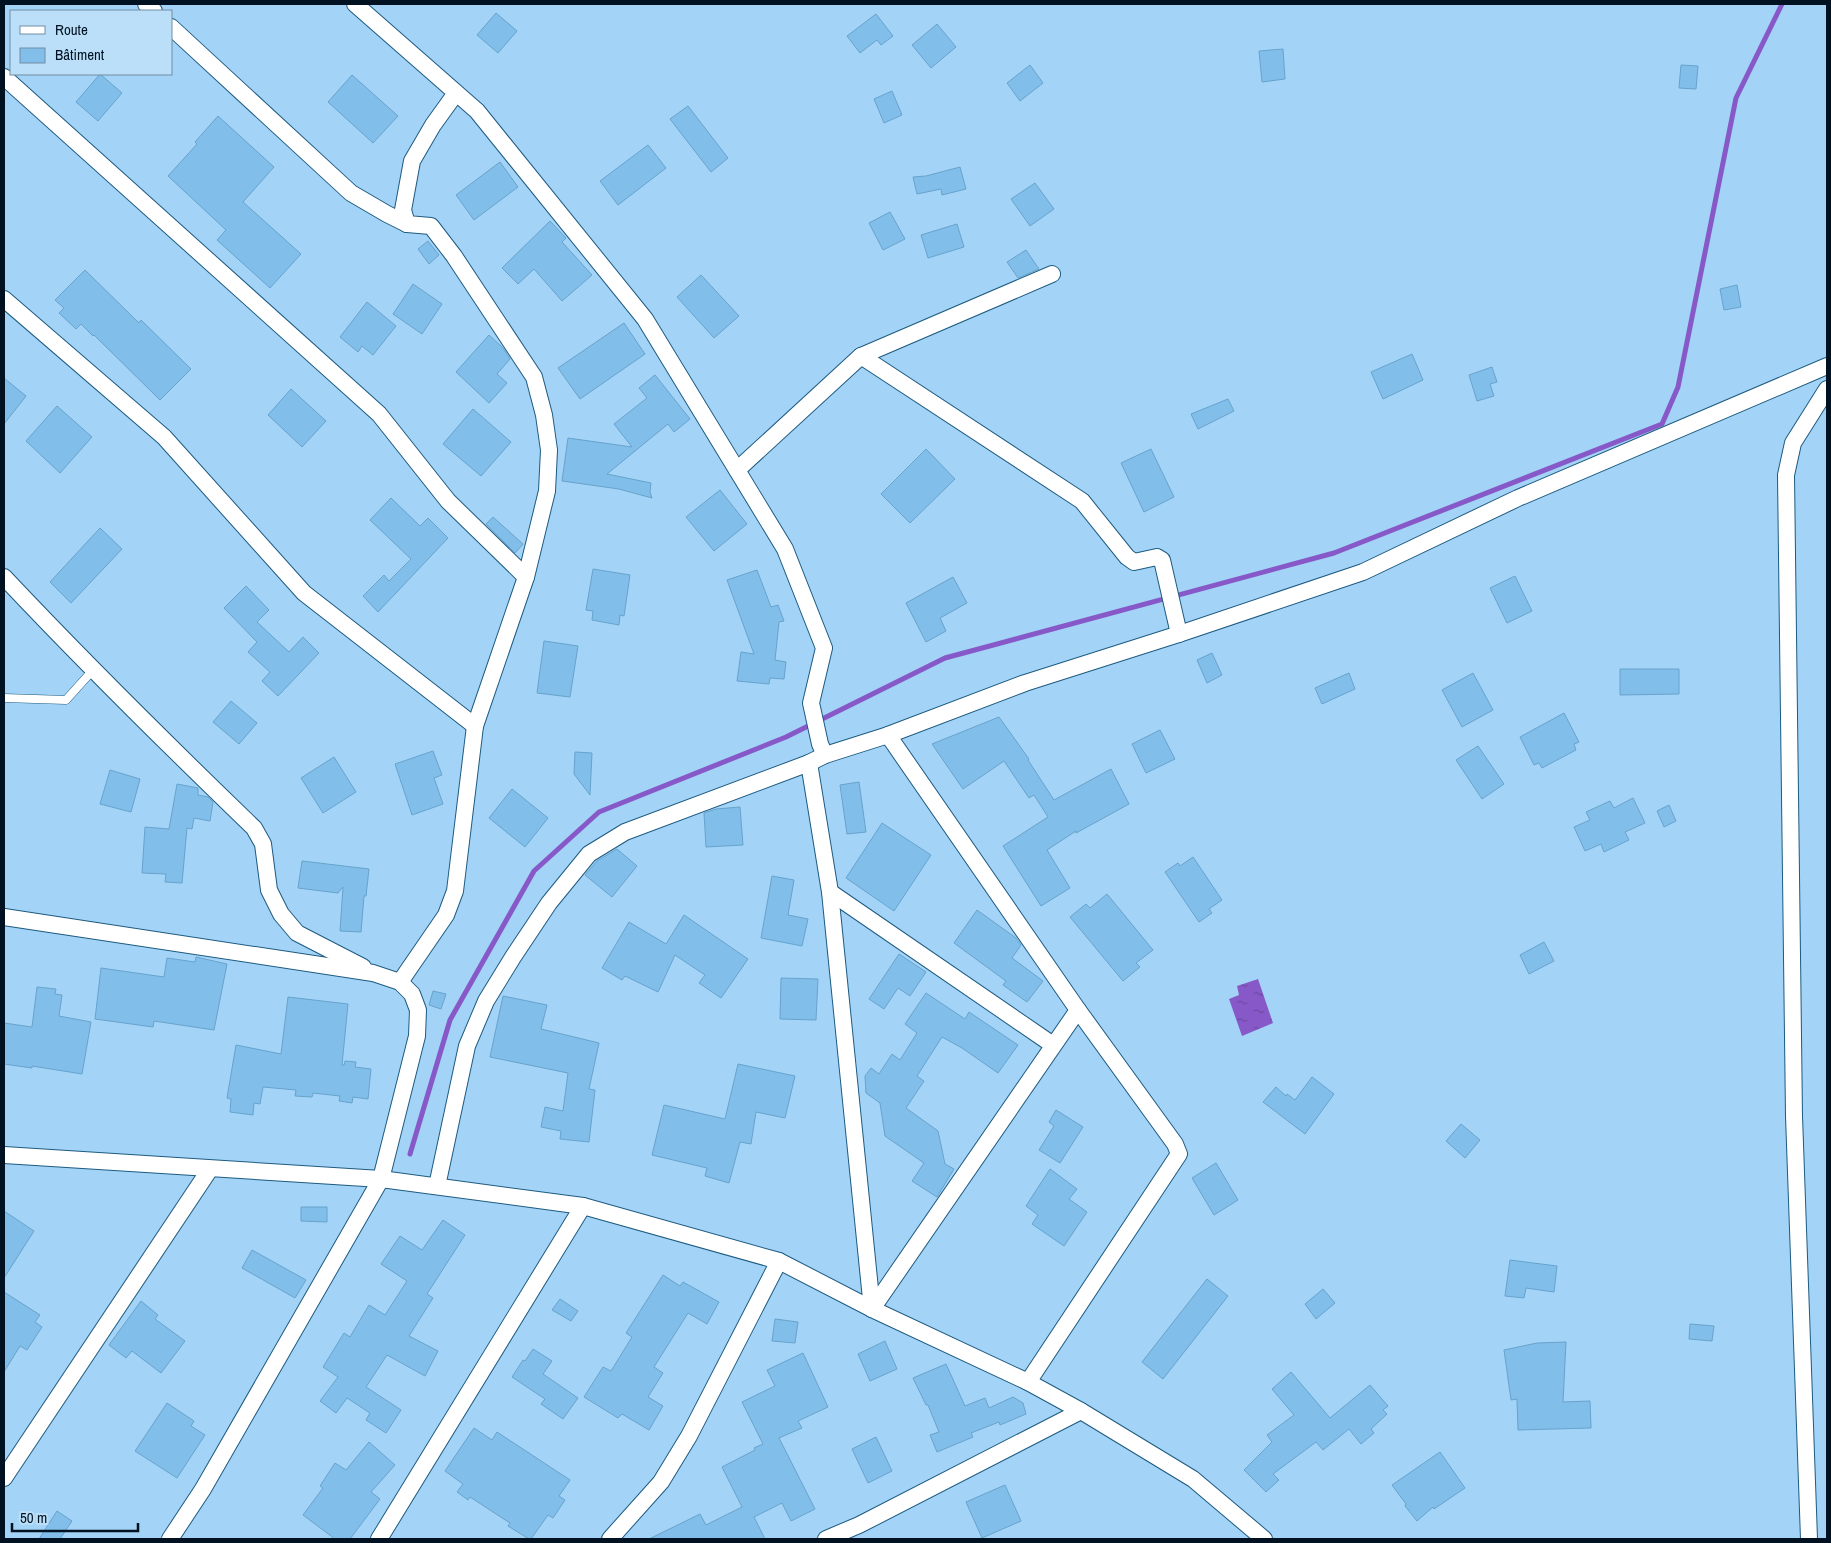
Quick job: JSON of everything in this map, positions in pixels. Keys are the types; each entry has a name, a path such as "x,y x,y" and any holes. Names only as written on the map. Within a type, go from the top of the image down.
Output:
{"street":[{"path":"355,4 477,111 645,319 785,549 824,648 811,703 822,750"},
{"path":"172,28 351,193 407,224 431,226 454,256 534,377 544,414 549,450 547,491 526,577 474,726 455,891 446,916 400,982"},
{"path":"4,77 379,414 448,501 526,577"},
{"path":"407,224 403,210 412,161 433,125 456,93"},
{"path":"737,470 861,356 1052,274"},
{"path":"4,299 164,437 304,593 474,726"},
{"path":"861,356 1082,501 1127,557 1134,562 1157,557 1162,560 1179,634"},
{"path":"437,1186 467,1046 486,1001 549,904 588,854 625,832 810,763 822,750 888,735 1025,683 1363,572 1518,498 1827,366"},
{"path":"1809,1539 1794,1116 1786,474 1793,443 1827,389"},
{"path":"4,577 93,670 254,828 263,844 269,890 281,914 297,933 373,973 400,982 412,994 418,1010 417,1036 381,1179 203,1489 170,1539"},
{"path":"888,735 1078,1010 1175,1144 1179,1154 1028,1382"},
{"path":"810,763 830,892 872,1309"},
{"path":"830,892 1053,1045"},
{"path":"4,917 373,973"},
{"path":"872,1309 1078,1010"},
{"path":"4,1155 381,1179 584,1206 779,1261 872,1309 1028,1382 1193,1479 1264,1539"},
{"path":"4,1478 210,1169"},
{"path":"379,1539 584,1206"},
{"path":"610,1539 661,1482 689,1436 779,1261"},
{"path":"826,1539 859,1525 1080,1412"}],"lane":[{"path":"4,698 66,700 93,670"}],"water":[{"path":"1258,979 1273,1023 1242,1036 1229,999 1239,995 1237,986"}],"building":[{"path":"496,13 517,31 498,53 477,35"},
{"path":"876,14 893,36 881,45 877,40 860,53 847,36"},
{"path":"937,24 956,47 931,68 912,45"},
{"path":"1283,49 1285,79 1262,82 1259,51"},
{"path":"1030,65 1043,83 1020,101 1007,83"},
{"path":"1681,65 1698,66 1696,89 1679,88"},
{"path":"99,75 122,93 98,121 76,102"},
{"path":"352,75 398,116 373,143 328,102"},
{"path":"892,91 902,115 884,123 874,99"},
{"path":"688,106 728,158 711,172 670,119"},
{"path":"218,116 274,167 243,202 301,254 270,288 217,240 226,230 168,176 197,144 195,142"},
{"path":"648,145 666,168 618,205 600,181"},
{"path":"500,162 518,187 474,220 456,195"},
{"path":"960,167 966,189 942,195 941,189 917,194 913,177 926,176"},
{"path":"1035,183 1054,209 1030,226 1011,199"},
{"path":"890,212 905,239 883,250 869,223"},
{"path":"550,221 566,238 562,242 592,275 562,301 534,269 518,284 502,268"},
{"path":"957,224 964,247 928,258 921,235"},
{"path":"428,241 439,255 429,264 418,249"},
{"path":"1026,250 1039,269 1018,278 1007,262"},
{"path":"85,270 139,323 141,320 191,369 160,400 94,335 81,324 76,329 59,313 64,308 55,300"},
{"path":"701,275 739,316 714,338 677,297"},
{"path":"413,284 442,304 422,334 393,314"},
{"path":"1737,285 1741,307 1724,310 1720,289"},
{"path":"367,302 396,326 373,355 362,346 358,352 340,337"},
{"path":"624,323 645,354 580,399 558,368"},
{"path":"489,335 503,348 510,359 497,374 507,383 489,403 456,372"},
{"path":"1412,354 1423,380 1383,399 1371,372"},
{"path":"1492,367 1497,382 1490,384 1494,396 1477,401 1469,375"},
{"path":"655,375 690,419 674,432 668,424 607,474 651,483 650,492 652,498 619,489 562,481 568,438 632,447 614,424 647,398 639,388"},
{"path":"4,378 26,396 4,424"},
{"path":"291,389 326,421 302,447 268,415"},
{"path":"1228,399 1234,411 1198,429 1191,414"},
{"path":"57,406 92,437 60,473 26,441"},
{"path":"473,409 511,442 481,476 443,444"},
{"path":"926,449 955,479 910,523 881,494"},
{"path":"1151,449 1174,497 1144,512 1121,463"},
{"path":"720,490 747,524 714,551 686,517"},
{"path":"391,498 420,526 428,518 448,538 378,612 363,596 384,575 389,581 411,559 370,520"},
{"path":"493,517 523,544 515,553 486,524"},
{"path":"100,528 122,549 71,603 50,582"},
{"path":"593,569 630,575 624,616 620,615 619,625 592,620 593,611 586,610"},
{"path":"757,570 771,607 778,605 784,621 779,622 775,660 786,662 784,679 770,678 769,684 737,681 741,652 754,654 727,580"},
{"path":"1515,576 1532,611 1507,623 1490,588"},
{"path":"953,577 967,603 940,618 946,631 926,642 906,603"},
{"path":"246,586 269,610 257,622 289,652 303,637 319,653 278,696 262,681 270,672 248,652 257,642 224,608"},
{"path":"544,641 578,646 570,697 537,693"},
{"path":"1212,653 1222,675 1207,683 1197,660"},
{"path":"1620,669 1679,669 1679,694 1620,695"},
{"path":"1349,673 1355,689 1322,704 1315,688"},
{"path":"1473,673 1493,710 1462,727 1442,690"},
{"path":"231,701 257,723 239,744 213,722"},
{"path":"1564,713 1579,742 1574,744 1576,750 1542,768 1539,763 1534,765 1520,737"},
{"path":"999,717 1029,759 1054,800 1111,769 1129,804 1076,833 1076,831 1047,850 1070,888 1041,906 1003,846 1048,817 1034,795 1029,798 1004,761 963,789 932,744"},
{"path":"1160,730 1175,759 1146,773 1132,744"},
{"path":"1478,746 1504,784 1482,799 1456,760"},
{"path":"433,751 442,775 434,778 443,804 412,815 395,764"},
{"path":"575,752 592,753 590,795 574,774"},
{"path":"334,757 356,792 323,813 301,778"},
{"path":"110,770 140,779 131,812 100,804"},
{"path":"859,782 866,832 847,834 840,785"},
{"path":"177,784 198,788 198,795 208,797 213,802 210,821 194,818 192,829 187,828 182,883 165,882 166,874 142,873 145,827 169,829"},
{"path":"512,789 548,818 525,847 489,818"},
{"path":"1633,798 1645,823 1625,832 1629,840 1604,852 1601,844 1585,851 1574,827 1590,820 1586,812 1610,801 1614,808"},
{"path":"1669,805 1676,821 1664,827 1657,811"},
{"path":"740,807 743,845 706,847 704,813 716,809"},
{"path":"882,823 931,855 894,911 846,878"},
{"path":"617,849 637,866 612,897 585,875 597,861"},
{"path":"1193,857 1222,900 1209,909 1212,913 1199,922 1165,872 1178,863 1180,866"},
{"path":"302,861 369,869 366,896 364,896 361,932 340,931 343,887 338,893 298,888"},
{"path":"772,876 794,880 788,915 808,919 802,946 761,938"},
{"path":"1107,894 1153,950 1136,963 1140,967 1123,981 1070,917 1086,904 1090,908"},
{"path":"977,910 1016,938 1021,945 1012,958 1043,981 1027,1002 1003,985 1006,981 954,943"},
{"path":"684,915 748,959 721,998 699,983 705,975 675,955 658,992 625,976 622,980 602,968 629,922 666,944"},
{"path":"1544,942 1554,961 1529,974 1520,955"},
{"path":"899,954 926,972 910,996 898,988 884,1009 869,999"},
{"path":"196,957 227,964 214,1030 154,1021 153,1027 95,1019 101,968 164,977 167,958 195,962"},
{"path":"781,978 818,979 816,1020 780,1019"},
{"path":"37,987 56,989 55,994 62,995 59,1016 91,1022 82,1074 32,1066 32,1068 4,1064 4,1023 32,1027"},
{"path":"433,991 446,994 441,1009 429,1005"},
{"path":"926,993 965,1019 969,1012 1018,1045 998,1073 962,1048 942,1037 917,1076 924,1081 906,1108 938,1131 945,1164 954,1169 937,1197 912,1181 924,1163 885,1136 880,1103 866,1093 865,1076 871,1068 879,1074 892,1054 900,1060 917,1033 905,1024"},
{"path":"503,996 547,1005 541,1029 599,1043 589,1089 595,1090 589,1142 560,1139 561,1131 541,1127 545,1107 563,1111 568,1073 490,1057"},
{"path":"288,997 348,1004 342,1065 344,1065 345,1061 356,1062 355,1067 371,1069 368,1099 353,1097 352,1103 339,1101 340,1096 313,1093 312,1097 295,1096 296,1090 263,1087 260,1104 254,1103 253,1115 230,1112 231,1099 227,1098 236,1045 281,1054"},
{"path":"738,1064 795,1076 785,1118 756,1112 751,1144 740,1142 729,1183 705,1176 707,1168 652,1155 664,1105 725,1119"},
{"path":"1312,1077 1334,1094 1305,1134 1263,1102 1276,1087 1286,1096 1287,1094 1295,1100"},
{"path":"1056,1110 1083,1127 1060,1163 1039,1150 1054,1126 1049,1122"},
{"path":"1461,1124 1480,1140 1465,1158 1446,1141"},
{"path":"1216,1163 1238,1200 1214,1215 1192,1178"},
{"path":"1050,1169 1077,1189 1069,1199 1087,1212 1064,1246 1032,1224 1038,1215 1026,1206"},
{"path":"301,1207 327,1207 327,1222 301,1221"},
{"path":"4,1211 34,1231 4,1278"},
{"path":"443,1220 465,1235 427,1294 433,1298 409,1336 438,1351 425,1376 387,1355 366,1387 401,1410 386,1433 366,1420 370,1413 347,1398 336,1413 320,1401 338,1377 323,1367 344,1333 350,1337 369,1305 385,1315 407,1281 381,1264 400,1236 422,1250"},
{"path":"252,1250 306,1280 295,1298 242,1268"},
{"path":"1510,1260 1557,1266 1554,1292 1526,1288 1524,1298 1505,1296"},
{"path":"663,1275 680,1286 683,1282 719,1302 707,1324 688,1313 654,1367 663,1373 648,1397 663,1406 649,1430 622,1414 618,1418 584,1397 603,1367 611,1371 632,1337 626,1333"},
{"path":"1207,1279 1228,1296 1163,1379 1142,1362"},
{"path":"1323,1289 1335,1303 1316,1319 1305,1304"},
{"path":"4,1292 40,1315 35,1322 42,1327 27,1350 20,1346 4,1372"},
{"path":"560,1299 578,1311 571,1321 552,1310"},
{"path":"141,1301 158,1315 155,1319 185,1341 161,1373 132,1351 126,1358 109,1345"},
{"path":"775,1319 798,1322 795,1343 772,1341"},
{"path":"1690,1324 1714,1326 1712,1341 1689,1339"},
{"path":"885,1341 897,1369 870,1381 858,1354"},
{"path":"1566,1342 1563,1402 1590,1401 1591,1428 1518,1430 1517,1399 1511,1400 1504,1350 1537,1343"},
{"path":"533,1349 552,1361 543,1374 578,1398 563,1419 541,1404 545,1399 512,1377"},
{"path":"803,1353 828,1407 798,1421 802,1428 779,1438 815,1509 791,1521 782,1503 754,1517 765,1539 649,1539 700,1514 706,1525 742,1507 722,1467 763,1444 742,1402 775,1386 767,1370"},
{"path":"946,1364 965,1406 985,1398 989,1408 1013,1397 1023,1403 1026,1414 1000,1425 999,1422 971,1433 973,1437 937,1452 930,1435 939,1432 928,1405 926,1405 913,1378"},
{"path":"1291,1372 1330,1418 1370,1385 1388,1406 1383,1410 1387,1414 1371,1429 1374,1433 1361,1444 1349,1429 1323,1450 1316,1442 1273,1474 1279,1480 1266,1492 1244,1470 1272,1442 1267,1435 1294,1415 1272,1389"},
{"path":"167,1403 194,1421 191,1426 205,1435 177,1478 135,1451"},
{"path":"474,1428 492,1440 497,1432 570,1480 559,1496 565,1500 553,1518 548,1515 531,1539 508,1526 510,1523 470,1497 468,1500 457,1492 463,1484 445,1471"},
{"path":"876,1437 892,1471 868,1483 852,1449"},
{"path":"369,1442 395,1465 371,1492 380,1499 350,1539 335,1539 303,1515 323,1488 320,1486 335,1463 346,1470"},
{"path":"1440,1452 1465,1488 1434,1509 1433,1507 1417,1521 1392,1485"},
{"path":"1005,1485 1021,1521 982,1538 966,1502"},
{"path":"57,1511 72,1521 60,1539 39,1539"}],"waterway":[{"path":"410,1154 450,1020 534,871 599,812 786,737 945,658 1334,553 1662,424 1678,387 1736,98 1782,4"}]}
